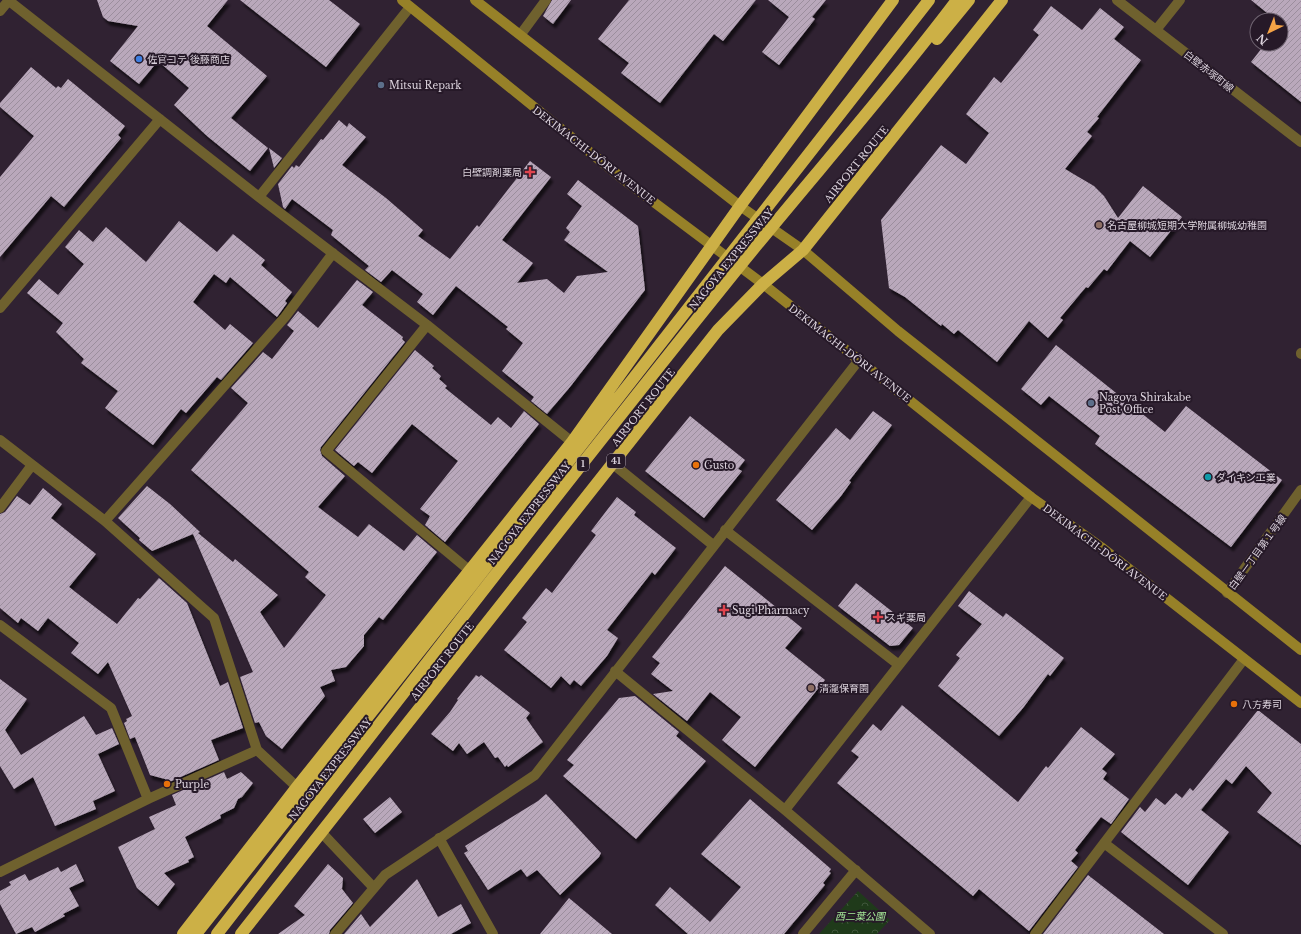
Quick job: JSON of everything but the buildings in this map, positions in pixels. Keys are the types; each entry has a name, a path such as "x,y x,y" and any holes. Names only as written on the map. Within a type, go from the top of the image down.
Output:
{"highway":[{"path":"183,934 298,786 572,442 740,206 893,0"},
{"name":"NAGOYA EXPRESSWAY","path":"196,934 467,592 928,0"},
{"name":"NAGOYA EXPRESSWAY","path":"217,934 726,282 919,50 957,0"},
{"path":"919,50 935,41 969,0"},
{"name":"AIRPORT ROUTE","path":"241,934 718,330 763,284 803,250 1002,0"}],"main road":[{"name":"DEKIMACHI-DŌRI AVENUE","path":"402,0 600,161 763,284 1031,497 1101,547 1301,703"},
{"path":"475,0 521,34 740,206 803,250 898,331 1227,593 1301,650"}],"street":[{"path":"0,11 9,0 259,198 427,325 572,442"},
{"path":"521,34 546,0"},
{"name":"白壁赤塚町線","path":"1117,0 1301,142"},
{"path":"1156,30 1180,0"},
{"path":"259,198 410,7"},
{"path":"0,308 160,119"},
{"path":"105,521 285,317 333,253"},
{"path":"427,325 326,451 469,570"},
{"path":"334,934 385,875 535,775 713,545 859,360"},
{"path":"0,440 105,521 214,618 257,750 298,786"},
{"path":"613,464 713,545"},
{"path":"0,508 32,466"},
{"name":"白壁一丁目第１号線","path":"1227,593 1301,490"},
{"path":"785,810 1031,497"},
{"path":"725,530 899,665"},
{"path":"0,625 111,708 148,799"},
{"path":"1035,934 1244,659"},
{"path":"615,671 785,810 930,934"},
{"path":"0,872 148,799 257,750"},
{"path":"322,833 374,888"},
{"path":"439,838 493,934"},
{"path":"1104,843 1223,934"},
{"path":"803,934 856,870"}],"green space":[{"name":"西二葉公園","path":"858,891 890,920 877,934 819,934"}],"place":[{"name":"佐官コテ 後藤商店","path":"139,59"},
{"name":"Mitsui Repark","path":"381,85"},
{"name":"白壁調剤薬局","path":"530,172"},
{"name":"名古屋柳城短期大学附属柳城幼稚園","path":"1099,225"},
{"name":"Nagoya Shirakabe Post Office","path":"1091,403"},
{"name":"Gusto","path":"696,465"},
{"name":"ダイキン工業","path":"1208,477"},
{"name":"Sugi Pharmacy","path":"724,610"},
{"name":"スギ薬局","path":"878,617"},
{"name":"清瀧保育園","path":"811,688"},
{"name":"八方寿司","path":"1234,704"},
{"name":"Purple","path":"167,784"}]}
